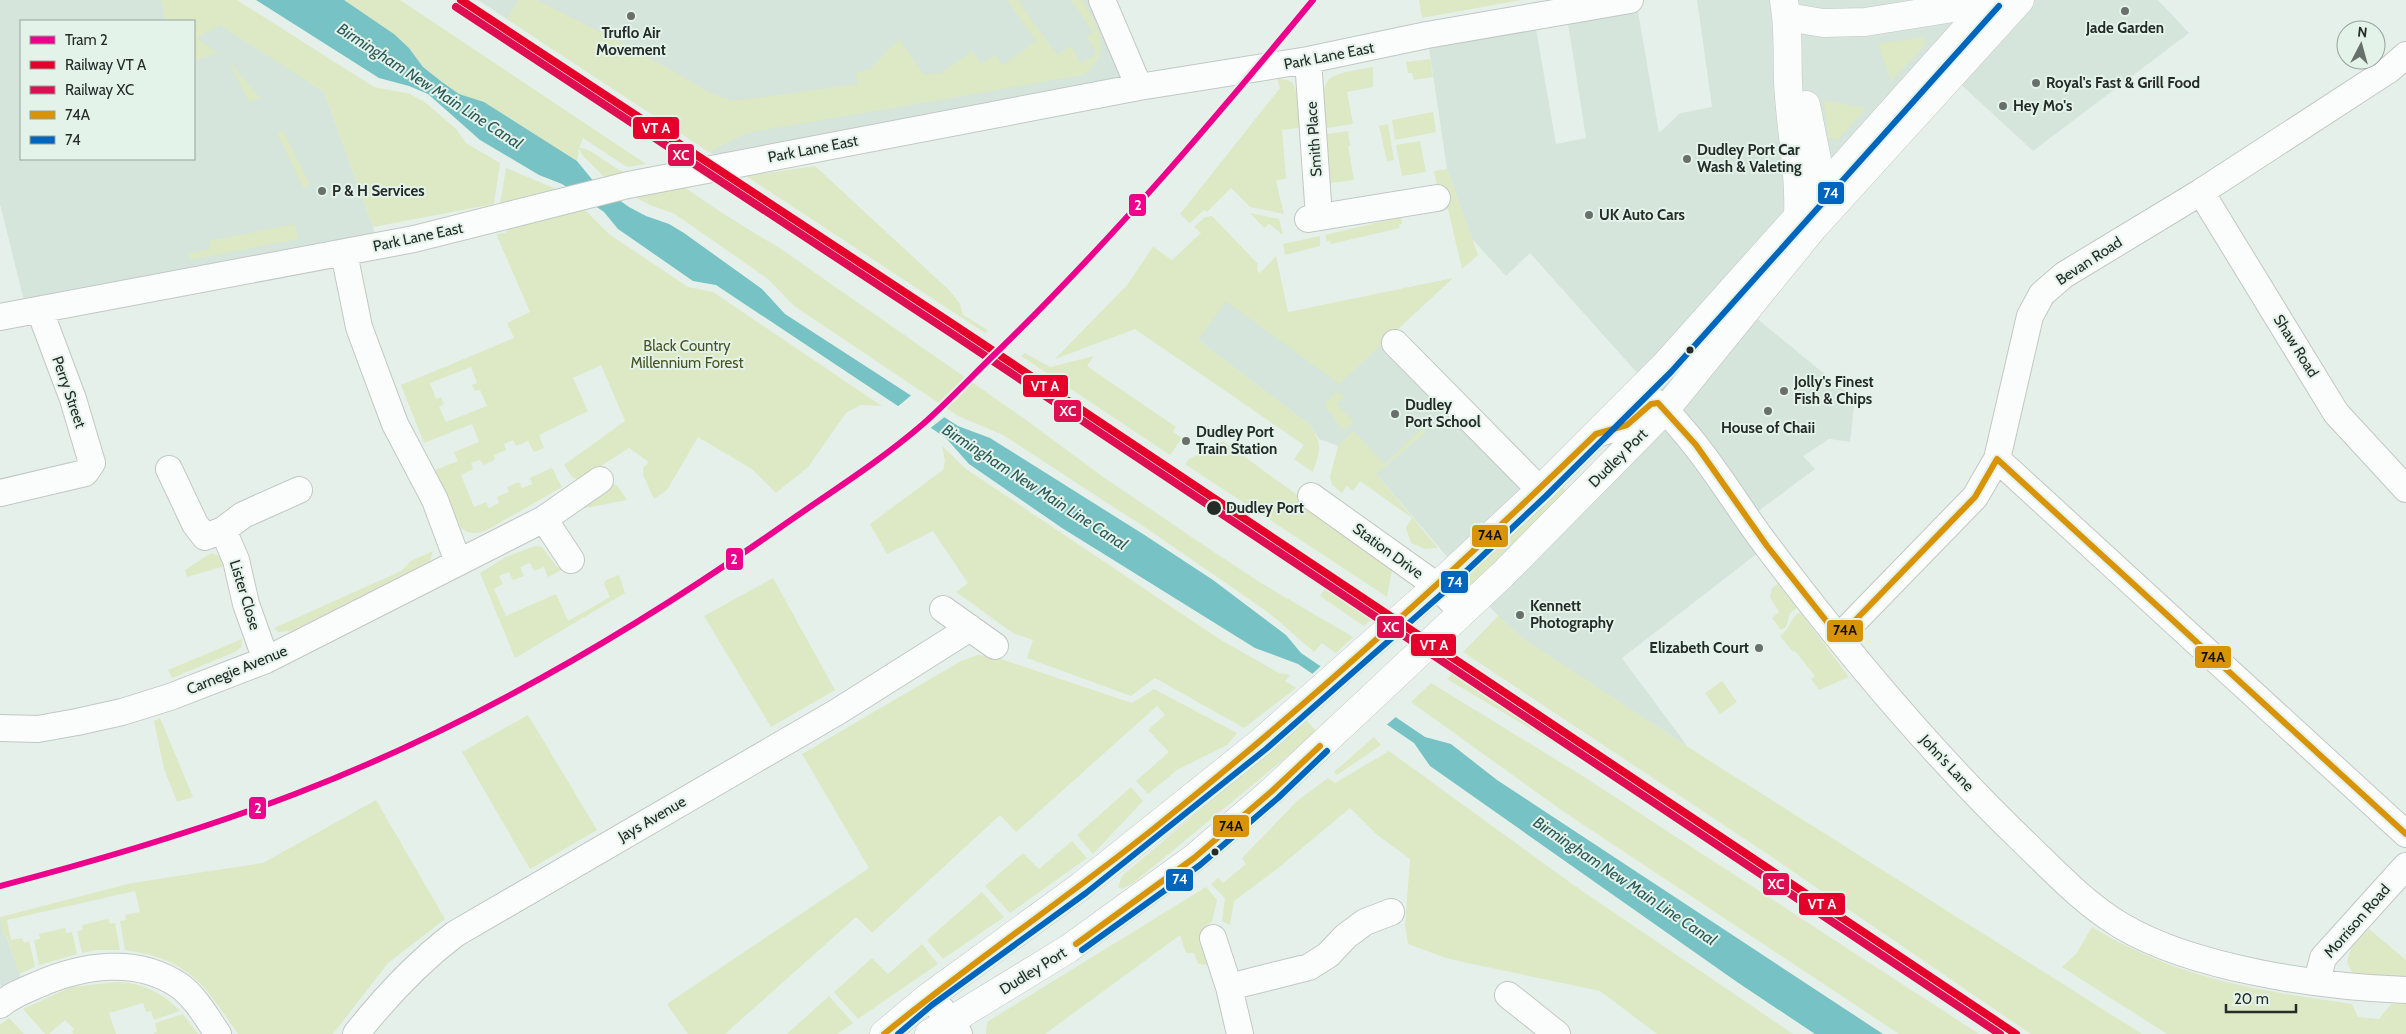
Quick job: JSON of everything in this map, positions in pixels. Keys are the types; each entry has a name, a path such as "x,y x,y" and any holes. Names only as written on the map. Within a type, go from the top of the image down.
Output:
{"main road":[{"path":"1787,19 1823,23 1865,22 1966,6 1986,6 1992,13 2006,0"},
{"path":"884,1034 926,998 1081,886 1146,836 1261,742 1437,586 1540,490 1810,221 2020,0"},
{"path":"1822,188 1986,6"},
{"path":"1787,19 1788,81 1799,190 1810,221"},
{"path":"1787,19 1805,97 1825,199 1810,221"},
{"name":"Dudley Port","path":"946,1030 1068,949 1194,858 1272,791 1461,611 1502,575 1666,409 1810,221"}],"street":[{"path":"1102,0 1139,87"},
{"name":"Park Lane East","path":"0,317 344,253 456,230 628,185 1139,87 1228,72 1278,66 1427,35 1630,0"},
{"name":"Bevan Road","path":"1840,637 1974,497 1998,459 2030,316 2042,294 2064,275 2200,192 2390,69 2406,54"},
{"name":"Smith Place","path":"1308,60 1313,218 1437,198"},
{"name":"Shaw Road","path":"2200,192 2336,413 2406,489"},
{"path":"344,253 359,327 373,365 395,424 435,500 458,562"},
{"name":"Perry Street","path":"0,493 84,473 92,463 74,399 40,311"},
{"path":"1395,343 1540,490"},
{"path":"1596,434 1627,425 1651,404 1658,403 1666,409"},
{"name":"John's Lane","path":"1666,409 1696,445 1767,546 1913,726 1978,796 2090,905 2136,933 2210,962 2263,973 2317,981 2373,989 2406,990"},
{"path":"1998,459 2406,834"},
{"path":"169,469 195,524 205,537 223,530 243,515 299,490"},
{"name":"Carnegie Avenue","path":"0,728 38,729 122,712 170,697 266,660 331,629 544,519 600,480"},
{"name":"Station Drive","path":"1311,496 1437,586 1461,611"},
{"path":"544,519 571,560"},
{"name":"Lister Close","path":"223,530 236,560 246,604 266,660"},
{"path":"943,609 995,646"},
{"name":"Jays Avenue","path":"356,1034 402,979 423,959 455,934 837,712 970,628"},
{"name":"Morrison Road","path":"2317,981 2323,958 2406,866"},
{"path":"1229,988 1309,967 1328,955 1346,936 1365,922 1391,912"},
{"path":"1213,938 1229,988 1240,1034"},
{"path":"0,1005 25,990 52,978 96,966 128,968 155,972 181,987 198,1005 218,1034"},
{"path":"1508,995 1539,1029"},
{"path":"926,998 942,1010 946,1030"}],"shaded area":[{"path":"0,0 161,0 166,20 20,20 20,160 195,160 195,36 220,24 324,92 373,227 377,246 27,313 0,204"},
{"path":"478,0 1102,0 1139,87 729,165"},
{"path":"1636,0 1659,133 1680,113 1712,107 1697,0 2158,0 2189,33 2033,151 1943,68 1738,303 1855,399 1850,442 1829,439 1803,456 1815,469 1748,519 1767,546 1622,658 1688,747 1522,638 1498,616 1376,474 1338,446 1319,439 1310,425 1198,340 1153,247 1339,383 1383,343 1548,507 1589,468 1627,425 1647,384 1530,253 1506,276 1472,239 1447,169 1427,35 1534,17 1556,144 1586,138 1566,11"},
{"path":"0,917 25,990 11,998 0,984"}],"green space":[{"path":"161,0 237,0 374,87 410,94 426,103 456,129 466,143 500,163 494,204 373,227 324,92 220,25 196,38 218,53 196,60 195,20 165,20"},
{"path":"344,0 400,0 646,164 627,167 583,138 579,148 590,151 616,168 628,173 606,179 583,156 579,149 577,161 484,102 459,94 423,67 409,48 394,34"},
{"path":"518,0 537,0 634,49 709,92 734,101 858,84 856,73 870,69 899,39 924,75 941,73 972,51 981,64 996,55 1002,64 1005,64 1036,41 1007,0 1021,0 1019,2 1057,55 1071,46 1081,63 1097,54 1087,37 1093,32 1071,0 1083,0 1098,30 1101,48 1099,57 1093,66 1083,75 747,133 709,152 507,19"},
{"path":"1419,0 1521,0 1422,18"},
{"path":"1923,37 1925,45 1891,81 1878,44"},
{"path":"1430,59 1433,77 1414,80 1412,73 1408,73 1406,62"},
{"path":"228,60 260,98 249,102"},
{"path":"1373,67 1373,87 1347,92 1353,124 1326,128 1324,97 1328,81 1334,76 1343,73"},
{"path":"1277,79 1290,81 1295,87 1304,127 1282,130 1286,178 1276,181 1284,214 1250,207 1231,188 1207,212 1204,210 1190,223 1180,214 1280,88"},
{"path":"1824,101 1866,108 1838,140 1828,138"},
{"path":"1433,112 1436,132 1395,140 1392,120"},
{"path":"1388,124 1394,160 1387,161 1379,126"},
{"path":"283,131 310,185 303,188 277,133"},
{"path":"1348,131 1350,146 1348,146 1354,180 1330,183 1327,134"},
{"path":"1420,141 1426,172 1402,176 1396,145"},
{"path":"815,166 950,291 960,304 963,315 988,330 985,333 746,176"},
{"path":"506,168 563,192 500,204"},
{"path":"1447,169 1478,255 1462,269 1448,209 1442,210 1434,171"},
{"path":"681,185 781,249 1022,417 1106,479 1199,542 1261,583 1353,637 1336,653 1322,643 1314,652 1269,613 1152,532 1003,435 958,416 794,306 768,279 675,214 650,205 629,194"},
{"name":"Black Country Millennium Forest","path":"581,206 609,234 688,287 713,292 882,406 860,405 846,413 808,467 776,493 752,469 698,437 667,490 654,499 643,475 643,468 649,462 629,448 579,480 572,477 564,465 625,421 601,365 573,378 588,411 539,435 544,448 534,452 528,441 516,446 513,440 504,444 506,450 494,455 495,460 483,465 480,460 471,463 473,469 461,475 474,507 486,502 489,508 499,503 497,497 509,492 507,487 519,482 522,488 532,484 530,478 552,468 562,487 487,530 477,533 467,532 461,528 435,470 458,461 454,452 479,442 472,424 424,443 401,385 514,338 507,323 530,312 496,234 505,233 512,225","holes":["471,367 477,383 472,385 475,391 480,390 487,406 446,422 439,407 444,404 441,397 436,399 430,383"]},
{"path":"1250,213 1279,219 1283,235 1269,224 1264,228"},
{"path":"1212,216 1258,264 1257,271 1260,273 1276,256 1288,312 1453,278 1339,384 1226,301 1198,340 1310,425 1319,443 1313,472 1294,459 1304,445 1135,329 1055,359 1127,285 1153,247 1172,260 1201,233 1194,227 1205,217"},
{"path":"1401,217 1402,224 1399,224 1400,228 1331,244 1330,241 1327,241 1325,235"},
{"path":"295,224 298,239 190,260 189,253 210,249 209,241"},
{"path":"1320,236 1320,246 1285,255 1283,244"},
{"path":"1025,353 1050,367 1094,356 1087,366 1176,427 1173,432 1182,438 1170,455 1021,356"},
{"path":"1336,392 1345,396 1337,404 1354,422 1344,431 1324,405"},
{"path":"1422,428 1426,432 1376,474 1438,548 1425,549 1411,543 1406,528 1412,518 1360,481 1353,491 1347,486 1342,493 1332,485 1330,477 1338,446 1353,431 1385,464"},
{"path":"1223,441 1393,565 1387,597 1185,464 1189,459"},
{"path":"942,446 966,469 1221,640 1279,673 1290,675 1285,681 1296,688 1244,728 1155,678 1131,696 1027,658 1033,640 1013,633 956,592 968,583 933,531 887,554 870,524 943,470 945,461"},
{"path":"610,483 617,485 627,500 580,509"},
{"path":"1559,484 1572,496 1514,549 1504,539"},
{"path":"1498,544 1509,555 1476,582 1470,584 1464,582 1463,579"},
{"path":"535,546 542,547 558,568 565,563 567,567 548,577 544,567 534,571 530,563 520,567 524,576 513,580 509,572 499,576 503,584 494,589 506,616 556,594 568,621 610,597 604,584 606,580 619,575 625,593 515,658 480,573 506,557"},
{"path":"433,551 430,561 292,631 278,632 274,628 401,571 411,561"},
{"path":"211,553 223,557 228,565 187,577 185,570"},
{"path":"773,578 835,690 771,727 704,616"},
{"path":"1328,584 1376,616 1364,626 1320,596"},
{"path":"1778,584 1797,608 1790,613 1786,627 1781,630 1772,618 1779,612 1770,597 1772,588"},
{"path":"1800,612 1849,677 1819,690 1811,679 1815,676 1780,636"},
{"path":"1498,616 1522,638 1688,747 2142,1034 2031,1034 1766,853 1463,652"},
{"path":"242,639 241,647 237,651 172,678 168,670"},
{"path":"978,655 992,656 1132,703 1154,689 1237,733 1227,745 1177,770 1148,794 1136,781 1169,752 1148,730 1165,715 1157,706 1016,832 1000,815 872,933 856,917 725,1034 688,1034 667,1004 869,868 802,754 961,661"},
{"path":"1449,666 1458,669 1559,738 1556,744 1447,679 1452,674 1445,669"},
{"path":"1722,681 1737,702 1720,714 1705,693"},
{"path":"1431,683 1578,773 1979,1034 1899,1034 1564,812 1411,702"},
{"path":"528,715 597,830 530,869 462,752"},
{"path":"160,718 193,797 177,802 164,769 154,721"},
{"path":"1306,720 1317,732 1132,884 1122,889 1118,887 1122,876"},
{"path":"1374,737 1381,745 1337,775 1334,772"},
{"path":"1389,751 1575,886 1793,1034 1657,1034 1600,991 1449,959 1408,944 1405,925 1410,859 1376,834 1350,808 1277,869 1234,901 1230,925 1222,921 1225,898 1211,884 1218,878 1223,883 1246,864 1242,858 1297,801 1328,778 1335,783"},
{"path":"1131,787 1143,801 1093,854 1077,835"},
{"path":"376,800 445,919 388,963 333,1034 238,1034 204,988 181,968 166,960 125,950 120,921 126,920 125,915 140,912 135,891 7,920 11,940 22,938 24,943 29,941 35,967 19,974 7,936 3,936 0,917 132,883 263,863"},
{"path":"1072,841 1087,858 1010,913 985,886 1023,853 1039,869"},
{"path":"1206,887 1217,900 1212,922 1206,926 1200,936 1202,947 1211,965 1198,964 1194,953 1186,953 1180,935 1045,1034 986,1034 987,1022"},
{"path":"982,892 1004,917 943,959 927,940"},
{"path":"108,919 110,924 115,923 120,950 96,950 82,953 77,931 83,930 82,925"},
{"path":"2092,927 2124,945 2186,971 2250,987 2352,1004 2358,1017 2379,1019 2391,1004 2406,1004 2406,1034 2167,1034 2062,967 2076,954"},
{"path":"65,928 66,933 72,932 77,954 39,965 34,940 40,939 39,934"},
{"path":"2369,929 2406,960 2406,978 2353,974 2347,962 2351,948"},
{"path":"922,944 938,964 858,1019 834,992 872,958 888,974"},
{"path":"118,982 136,984 152,990 167,999 180,1011 154,1020 151,1011 146,1012 143,1003 109,1013 116,1034 73,1034 74,1029 65,1020 49,1034 45,1034 23,1009 71,987"},
{"path":"829,996 853,1023 837,1034 787,1034"},
{"path":"183,1014 198,1034 153,1034 157,1031 155,1023"},
{"path":"9,1018 24,1034 0,1034 0,1025"}],"water":[{"name":"Birmingham New Main Line Canal","path":"256,0 344,0 394,34 409,48 423,67 442,82 459,94 484,102 577,161 595,183 629,207 646,216 669,224 684,233 762,289 785,314 958,426 990,438 1143,534 1213,580 1286,635 1301,653 1425,737 1451,744 1497,780 1883,1034 1815,1034 1737,982 1430,766 1414,743 1298,664 1255,648 1062,528 969,464 946,438 716,285 693,281 618,229 604,212 562,184 539,175 480,140 428,94 409,86 379,78"}],"pier":[{"path":"914,393 947,415 928,430 896,408"},
{"path":"1322,665 1397,716 1384,727 1310,676"}],"tram line":[{"name":"2","path":"0,886 185,833 259,808 359,768 422,740 544,676 604,642 721,568 870,465 906,438 942,406 1040,309 1121,224 1313,0"}],"transit line":[{"path":"461,0 956,326 2016,1034"},
{"name":"74","path":"898,1034 932,1005 1086,893 1266,749 1443,593 1546,496 1671,372 1999,6"},
{"name":"74A","path":"884,1034 950,982 1119,856 1267,735 1489,537 1596,434 1627,425 1651,404 1658,403 1696,445 1767,546 1839,637 1975,497 1997,459 2406,834"},
{"name":"74A","path":"1076,944 1194,858 1272,791 1320,746"},
{"name":"74","path":"1082,950 1200,865 1278,798 1327,751"}],"rail line":[{"name":"XC","path":"456,7 951,333 2000,1034"}],"place":[{"name":"Jade Garden","path":"2125,11"},
{"name":"Truflo Air Movement","path":"631,16"},
{"name":"Royal's Fast & Grill Food","path":"2036,83"},
{"name":"Hey Mo's","path":"2003,106"},
{"name":"Dudley Port Car Wash & Valeting","path":"1687,159"},
{"name":"P & H Services","path":"322,191"},
{"name":"UK Auto Cars","path":"1589,215"},
{"name":"Jolly's Finest Fish & Chips","path":"1784,391"},
{"name":"House of Chaii","path":"1768,411"},
{"name":"Dudley Port School","path":"1395,414"},
{"name":"Dudley Port Train Station","path":"1186,441"},
{"name":"Dudley Port","path":"1214,508"},
{"name":"Kennett Photography","path":"1520,615"},
{"name":"Elizabeth Court","path":"1759,648"}]}
